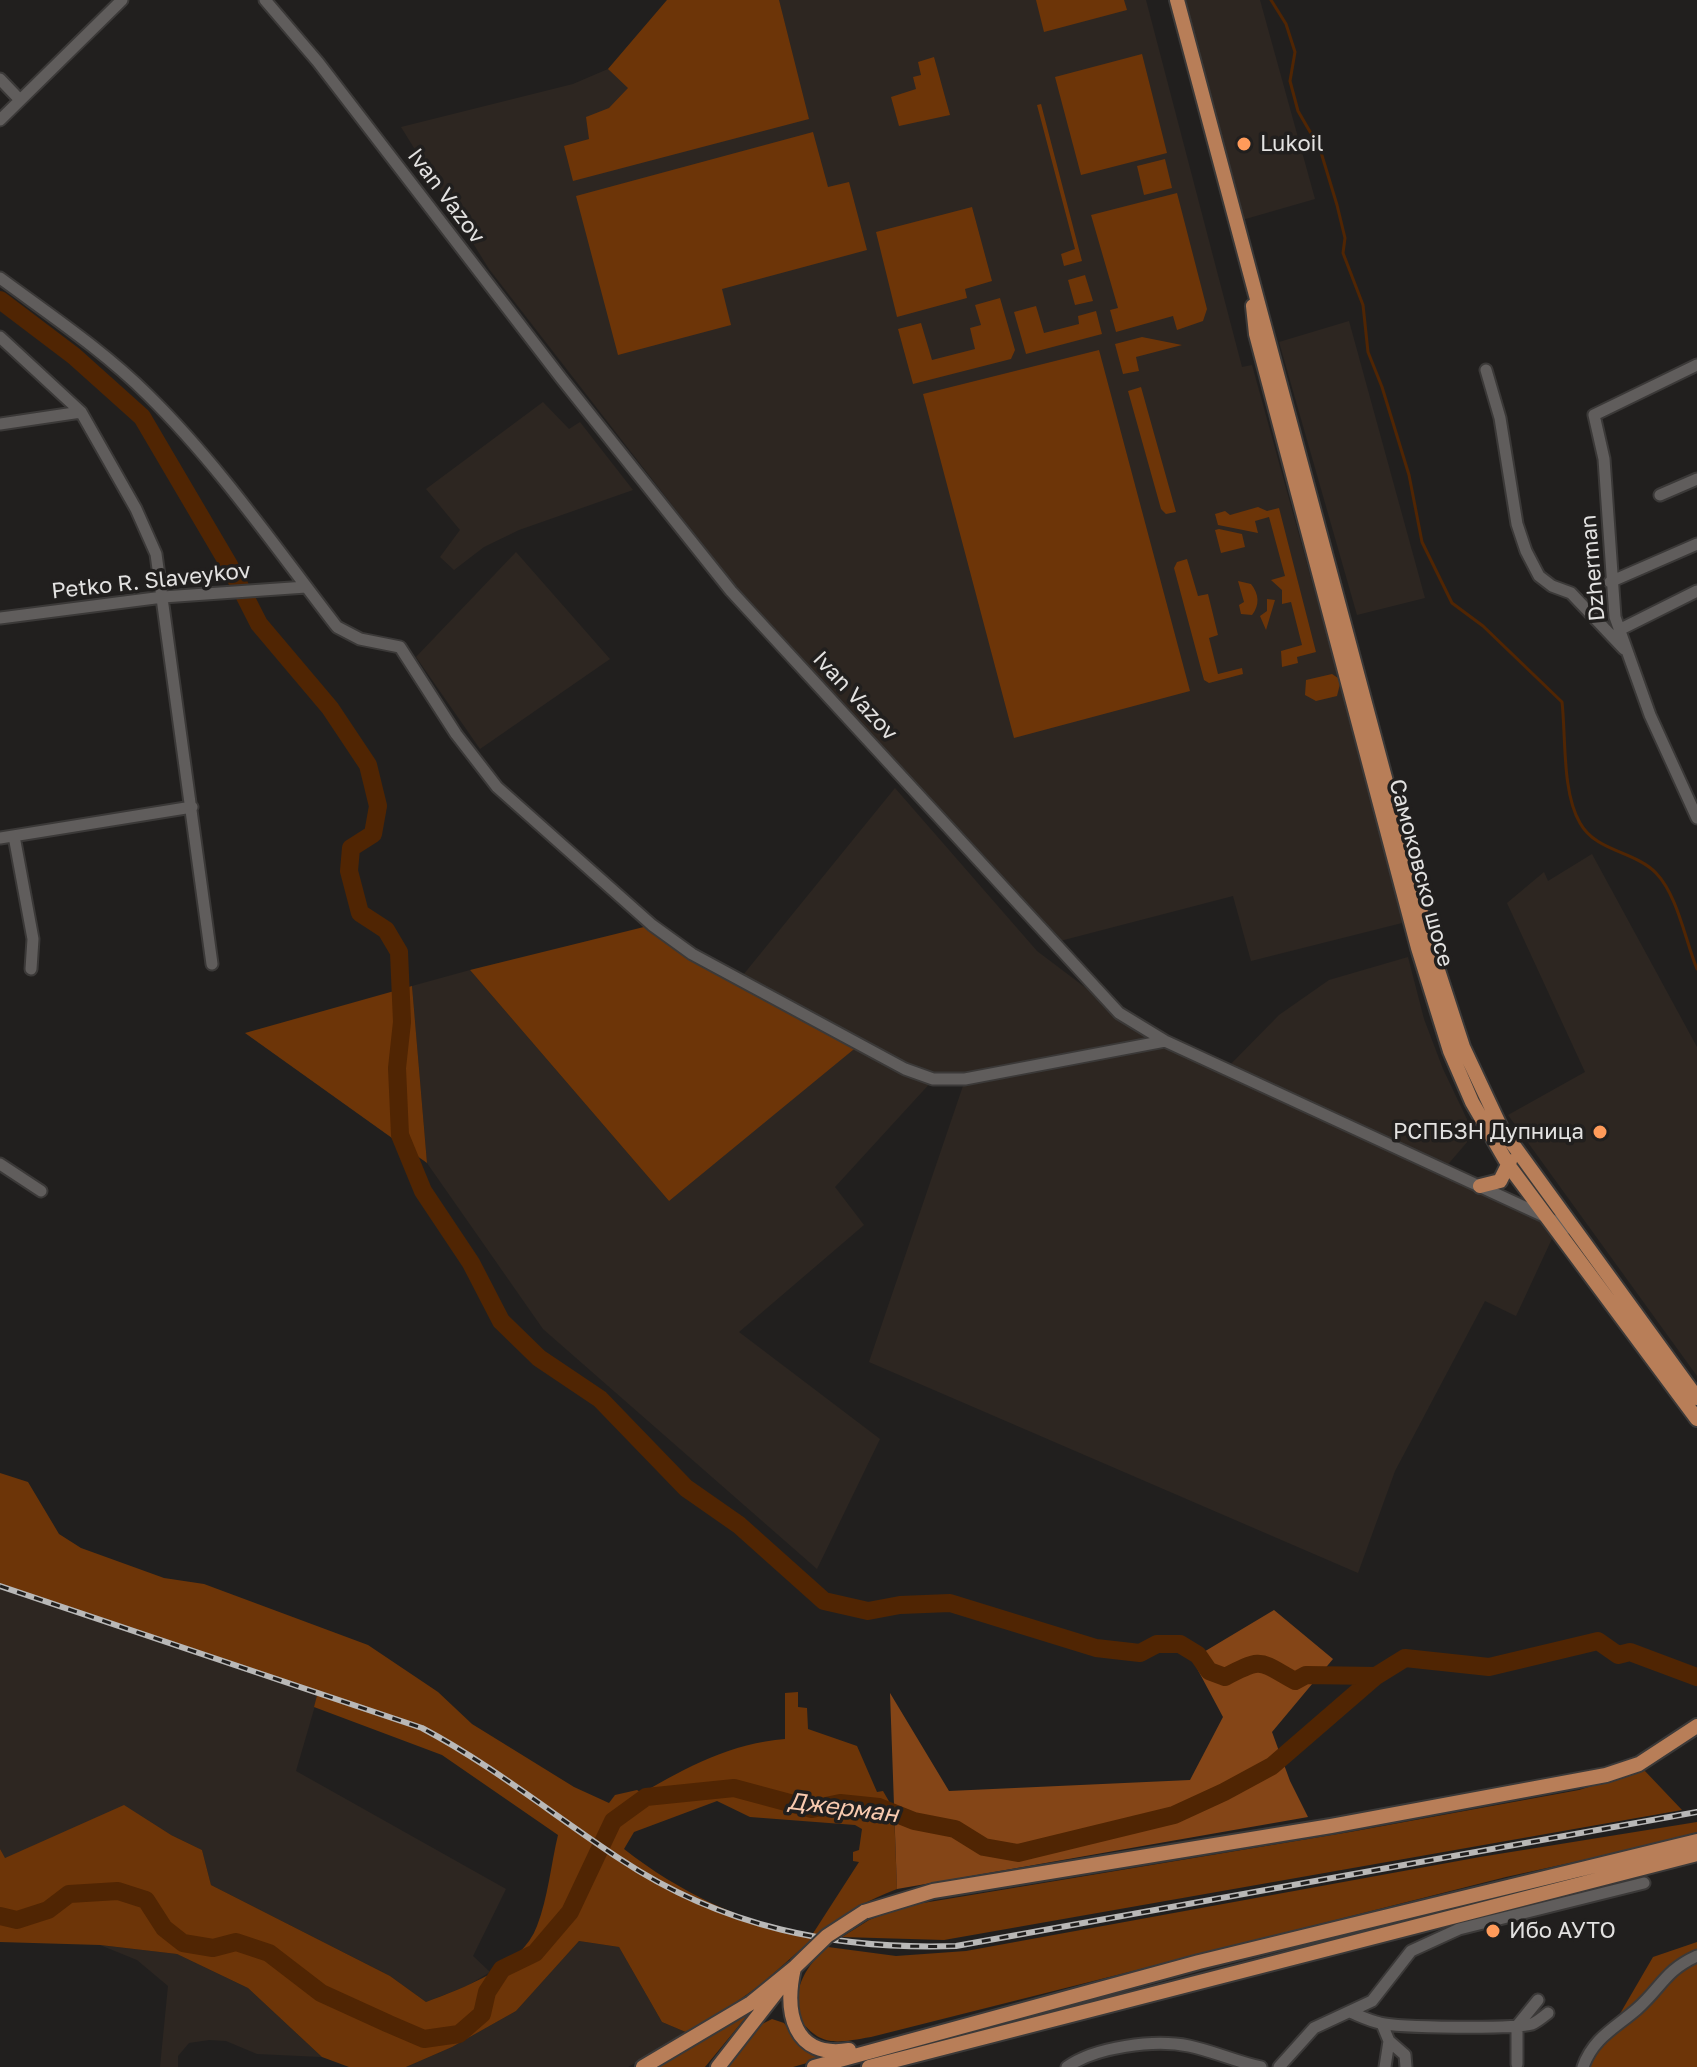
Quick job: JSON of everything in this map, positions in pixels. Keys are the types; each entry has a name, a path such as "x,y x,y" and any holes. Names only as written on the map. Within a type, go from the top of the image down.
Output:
{"main road":[{"name":"Самоковско шосе","path":"1177,0 1248,274 1268,331 1447,1000 1483,1095 1514,1148 1697,1398"},
{"name":"Самоковско шосе","path":"1248,274 1256,334 1433,1004 1472,1102 1509,1166 1697,1419"},
{"path":"1480,1186 1500,1181 1509,1166 1514,1148"},
{"path":"643,2067 751,2003 827,1936 864,1912 933,1891 1331,1826 1606,1775 1639,1764 1697,1726"},
{"path":"814,2067 1199,1962 1697,1841"},
{"path":"869,2067 1697,1854"},
{"path":"718,2067 795,1967"},
{"path":"795,1967 789,2002 792,2021 802,2037 828,2051 901,2042"},
{"path":"759,2016 777,2014 792,2021"}],"street":[{"path":"0,120 122,0"},
{"name":"Ivan Vazov","path":"265,0 318,62 561,378 731,591 1104,999 1119,1013 1165,1041 1572,1229"},
{"path":"0,79 20,100"},
{"path":"0,278 97,351 149,395 230,486 306,587 346,634 400,647 456,734 497,787 652,925 692,954 905,1069 933,1079 965,1079 1165,1041"},
{"path":"0,337 81,412 136,509 156,554 212,964"},
{"name":"Dzherman","path":"1697,365 1594,415 1608,501 1610,582 1624,650 1697,818"},
{"path":"1486,370 1500,418 1517,524 1526,551 1539,576 1552,586 1571,593 1624,650"},
{"path":"0,424 81,412"},
{"path":"1660,495 1697,479"},
{"path":"1610,582 1697,544"},
{"name":"Petko R. Slaveykov","path":"0,618 212,592 306,587"},
{"path":"1619,630 1697,591"},
{"path":"0,838 192,807"},
{"path":"14,836 33,939 31,969"},
{"path":"0,1164 41,1191"},
{"path":"1279,2067 1314,2028 1372,2001 1411,1951 1459,1929 1644,1883"},
{"path":"1583,2067 1605,2031 1637,2008 1673,1967 1697,1956"},
{"path":"1517,2064 1517,2026 1538,2000"},
{"path":"1350,2012 1382,2024 1517,2026 1534,2024 1548,2013"},
{"path":"1382,2024 1389,2041 1412,2067"},
{"path":"1385,2067 1389,2041"},
{"path":"1067,2067 1119,2046 1187,2045 1256,2066"}],"shaded area":[{"path":"667,0 1146,0 1242,367 1252,365 1406,922 1251,961 1233,896 1060,941 731,581 489,269 401,127 573,84 608,69"},
{"path":"667,0 779,0 809,119 573,181 564,146 589,139 586,117 609,108 628,88 608,69"},
{"path":"1036,0 1124,0 1127,10 1044,32"},
{"path":"1186,0 1260,0 1315,199 1242,220"},
{"path":"1142,54 1167,153 1081,175 1055,77"},
{"path":"934,57 950,115 899,126 891,97 916,89 913,77 921,75 918,62"},
{"path":"1041,104 1082,261 1064,266 1061,254 1075,249 1037,105"},
{"path":"813,132 828,187 849,182 867,250 722,289 731,325 618,355 576,196"},
{"path":"1165,159 1172,188 1144,195 1137,166"},
{"path":"1177,193 1207,309 1203,321 1177,330 1173,316 1116,332 1110,310 1118,308 1091,215"},
{"path":"972,207 992,281 965,289 967,298 897,317 876,232"},
{"path":"1085,275 1093,301 1075,305 1068,280"},
{"path":"1000,298 1015,350 1011,359 913,384 898,329 921,323 932,360 975,349 970,328 981,325 975,305"},
{"path":"1036,306 1044,333 1079,324 1078,316 1096,311 1102,334 1026,354 1014,312"},
{"path":"1349,321 1425,598 1357,615 1279,342"},
{"path":"1142,337 1182,345 1136,357 1139,371 1123,374 1115,344"},
{"path":"1099,350 1190,691 1014,738 923,394"},
{"path":"1141,387 1176,512 1166,514 1161,509 1128,391"},
{"path":"543,402 569,429 580,422 633,490 519,530 484,547 454,570 440,557 460,530 426,489"},
{"path":"1258,507 1267,511 1279,508 1316,652 1297,657 1298,663 1282,667 1281,651 1302,645 1291,602 1282,604 1282,590 1271,580 1285,576 1269,517 1255,521 1258,533 1218,525 1215,514 1225,511 1230,515"},
{"path":"1215,530 1242,534 1245,547 1221,553"},
{"path":"516,552 610,659 480,749 416,657"},
{"path":"1187,559 1198,596 1208,594 1218,635 1209,638 1218,674 1242,668 1243,674 1209,683 1204,680 1174,568 1177,562"},
{"path":"1238,581 1251,584 1256,592 1258,600 1252,615 1241,614 1239,605 1244,602"},
{"path":"1267,599 1275,600 1266,630 1260,616 1267,611"},
{"path":"1332,674 1341,680 1337,696 1316,701 1305,695 1306,680"},
{"path":"895,788 1037,951 1119,1013 1226,1069 1279,1015 1329,980 1408,957 1424,1019 1443,1069 1474,1134 1444,1169 1546,1217 1556,1230 1516,1316 1485,1301 1395,1471 1358,1573 869,1362 965,1080 933,1080 835,1187 864,1225 739,1332 880,1439 817,1569 543,1329 427,1163 412,986 470,970 669,1201 739,980"},
{"path":"1592,854 1697,1047 1697,1376 1508,1115 1585,1072 1507,903 1544,872 1548,881"},
{"path":"652,925 859,1045 669,1201 470,970"},
{"path":"412,986 427,1163 245,1033"},
{"path":"0,1473 28,1482 59,1534 81,1548 164,1578 204,1584 368,1645 438,1692 472,1724 574,1787 609,1803 615,1795 637,1790 642,1793 728,1751 785,1739 785,1693 798,1692 798,1707 807,1708 808,1729 857,1746 877,1792 883,1791 894,1810 897,1889 844,1915 755,1989 688,2033 662,2022 619,1947 579,1941 516,2011 452,2047 406,2067 349,2067 322,2057 248,1988 177,1954 100,1945 0,1942 0,1849 5,1858 124,1805 171,1835 202,1850 211,1885 390,1976 426,2002 490,1974 519,1953 537,1926 558,1835 442,1755 314,1707 318,1692 0,1586","holes":["717,1801 750,1817 855,1825 862,1829 859,1850 853,1852 853,1861 859,1862 812,1935 761,1923 713,1904 667,1879 624,1849 634,1832"]},
{"path":"0,1586 319,1692 296,1771 506,1889 473,1956 490,1972 467,1986 426,2002 390,1976 211,1885 202,1850 171,1835 4,1858 0,1849"},
{"path":"1274,1610 1333,1659 1272,1732 1290,1781 1308,1817 897,1889 890,1693 949,1791 1190,1780 1223,1717 1192,1659"},
{"path":"1644,1770 1682,1810 944,1940 842,1937 869,1920 905,1906 1350,1832 1579,1790"},
{"path":"1697,1822 1697,1835 1506,1877 871,2037 830,2041 814,2034 797,2016 803,1977 828,1947 896,1956 966,1951 1480,1857"},
{"path":"579,1941 619,1947 662,2022 688,2033 628,2067 406,2067 452,2047 516,2011"},
{"path":"1697,1942 1697,2067 1589,2067 1653,1957"},
{"path":"100,1945 177,1954 248,1988 322,2057 257,2054 226,2041 209,2040 189,2043 178,2056 178,2067 160,2067 168,1986 137,1960"},
{"path":"751,2011 705,2067 654,2067"},
{"path":"772,2019 784,2023 803,2048 828,2057 793,2067 727,2067 762,2024"}],"waterway":[{"path":"1271,0 1286,24 1295,52 1290,81 1298,111 1320,149 1337,205 1345,238 1343,253 1363,305 1368,352 1409,475 1422,542 1452,603 1483,626 1562,702 1567,781 1580,823 1596,840 1638,860 1656,873 1670,894 1697,969"},
{"path":"0,300 74,356 142,417 229,565 259,624 330,708 368,765 378,806 373,834 351,848 349,871 360,913 386,930 399,952 402,1022 397,1068 400,1135 423,1191 471,1263 501,1321 539,1358 600,1399 686,1488 739,1525 824,1601 868,1611 900,1605 950,1603 1096,1648 1140,1653 1157,1644 1180,1644 1198,1655 1209,1671 1225,1677 1254,1664 1267,1666 1295,1681 1306,1675 1376,1676"},
{"name":"Джерман","path":"0,1916 17,1920 48,1910 69,1894 118,1891 146,1900 164,1928 183,1943 213,1948 236,1942 269,1953 321,1993 424,2039 459,2034 482,2014 487,1992 502,1969 535,1953 570,1912 613,1821 646,1797 734,1788 812,1809 840,1803 879,1807 914,1821 955,1829 984,1847 1018,1853 1174,1815 1224,1792 1272,1766 1376,1676 1405,1658 1489,1667 1598,1641 1618,1655 1630,1652 1697,1677"}],"railway":[{"path":"0,1586 422,1728 473,1758 620,1859 699,1902 781,1930 867,1944 956,1946 1697,1812"}],"place":[{"name":"Lukoil","path":"1244,144"},
{"name":"РСПБЗН Дупница","path":"1600,1132"},
{"name":"Ибо АУТО","path":"1493,1931"}]}
